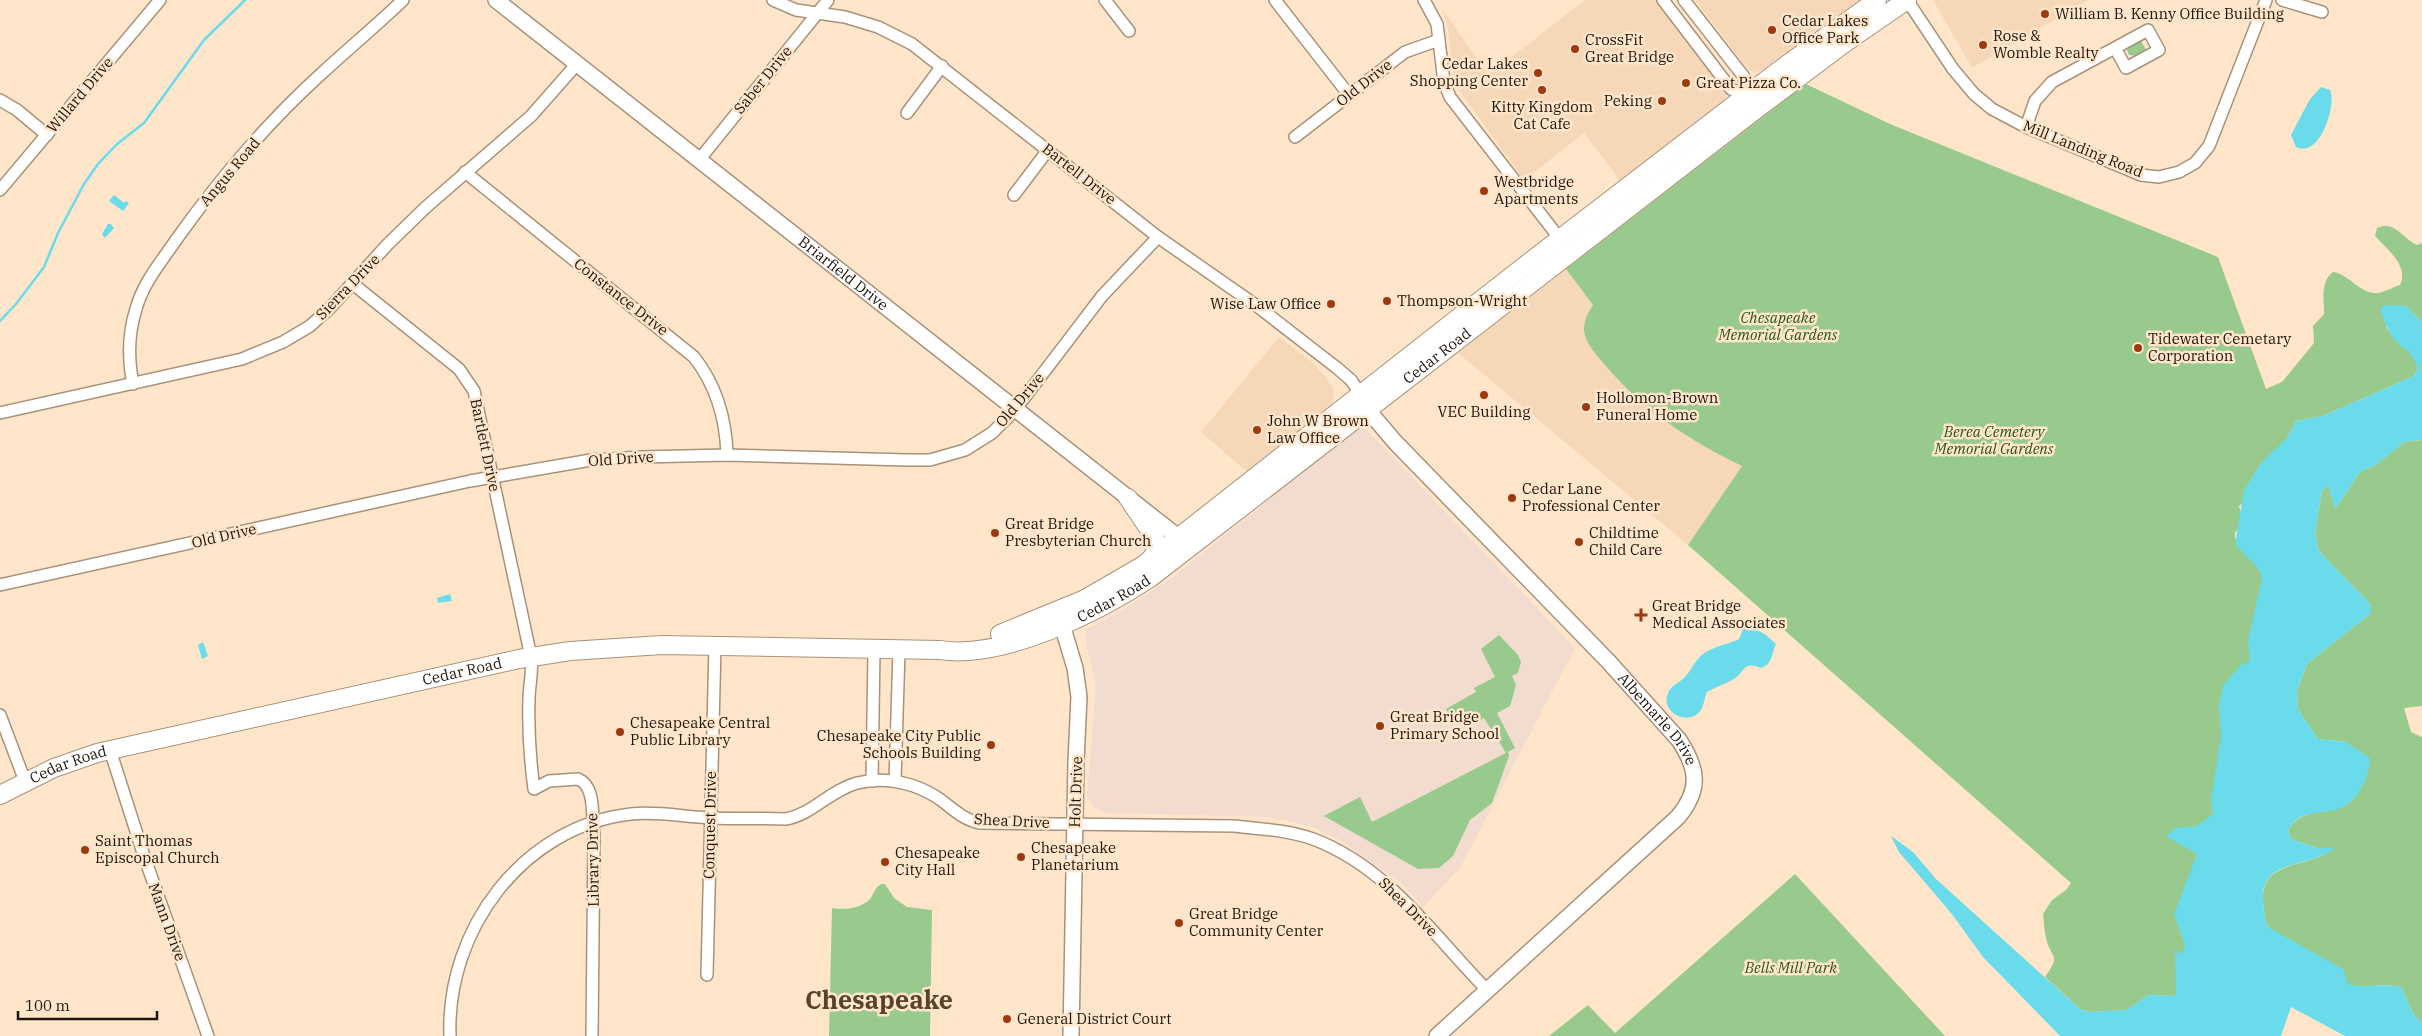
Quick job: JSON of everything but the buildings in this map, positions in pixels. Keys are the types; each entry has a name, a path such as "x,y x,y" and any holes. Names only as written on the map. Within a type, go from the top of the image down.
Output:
{"main road":[{"name":"Cedar Road","path":"0,796 25,781 66,763 110,750 531,657 605,648 714,645 940,650 951,644 975,641 1060,618 1130,592 1180,545 1364,402 1560,239 1747,96 1877,0"},
{"name":"Cedar Road","path":"1364,402 1564,258 1784,88 1907,0"},
{"path":"1648,193 1675,163 1742,112 1748,103 1747,96 1784,88"},
{"path":"1128,498 1155,538 1156,551 1151,559"},
{"name":"Cedar Road","path":"1060,618 1151,559 1180,545"}],"street":[{"name":"Willard Drive","path":"0,190 160,0"},
{"name":"Angus Road","path":"133,384 130,342 136,308 150,277 189,222 253,143 299,96 403,0"},
{"name":"Briarfield Drive","path":"496,0 576,65 1128,498 1180,545"},
{"name":"Bartell Drive","path":"773,0 796,10 845,17 885,30 912,44 1158,237 1257,306 1337,368 1351,380 1364,402"},
{"name":"Saber Drive","path":"699,160 828,0"},
{"path":"1105,0 1129,31"},
{"path":"1275,0 1349,95"},
{"path":"1424,0 1434,16 1444,82 1450,97 1560,239 1564,258"},
{"path":"1663,0 1731,89 1747,96"},
{"path":"1684,0 1744,77 1747,96"},
{"name":"Mill Landing Road","path":"1907,0 1953,69 1974,94 1992,109 2026,127 2140,175 2159,177 2188,168 2209,146 2266,0"},
{"path":"2282,0 2322,12"},
{"name":"Old Drive","path":"1296,137 1405,52 1439,40"},
{"path":"2026,127 2035,101 2052,82 2114,48"},
{"name":"Sierra Drive","path":"0,412 133,384 264,352 310,326 353,284 394,238 465,172 531,116 576,65"},
{"path":"907,113 942,66"},
{"path":"0,100 17,110 47,135"},
{"path":"1014,195 1048,150"},
{"name":"Constance Drive","path":"465,172 694,357 709,379 718,400 726,431 727,456"},
{"name":"Old Drive","path":"0,585 492,476 591,460 641,457 727,456 930,460 965,450 982,440 1015,410 1102,296 1158,237"},
{"name":"Bartlett Drive","path":"353,284 459,369 468,379 474,391 531,657"},
{"name":"Albemarle Drive","path":"1364,402 1434,485 1608,661 1679,740 1687,752 1695,773 1692,794 1678,817 1437,1036"},
{"name":"Holt Drive","path":"1060,618 1075,668 1079,697 1074,824 1071,1036"},
{"name":"Conquest Drive","path":"707,972 714,645"},
{"path":"872,781 874,650"},
{"path":"895,781 899,650"},
{"name":"Library Drive","path":"531,657 533,673 529,697 529,746 534,789 548,781 580,780 590,794 594,834 592,1036"},
{"path":"0,715 25,781"},
{"name":"Mann Drive","path":"110,750 144,856 208,1036"},
{"name":"Shea Drive","path":"450,1036 452,1000 462,957 485,909 509,878 535,852 554,838 592,822 640,814 710,818 794,817 808,811 838,790 872,781 895,781 921,788 972,821 1234,826 1269,829 1313,839 1371,871 1411,906 1488,991"}],"shaded area":[{"path":"1585,0 1656,0 1723,89 1726,96 1723,105 1622,183 1584,133 1524,180 1459,90 1455,81 1447,23 1441,7 1488,75"},
{"path":"1695,0 1859,0 1759,72 1750,71 1746,67"},
{"path":"1933,0 2088,0 1972,68"},
{"name":"Hollomon-Brown Funeral Home","path":"1566,269 1593,305 1589,311 1587,339 1589,345 1613,374 1633,395 1686,436 1742,466 1688,545 1458,353"},
{"name":"John W Brown Law Office","path":"1279,337 1311,361 1327,379 1334,390 1332,405 1247,472 1201,432"},
{"path":"1357,428 1367,430 1575,648 1460,868 1423,907 1401,883 1338,839 1312,827 1270,817 1105,813 1094,808 1087,796 1096,686 1085,638 1087,629 1124,609 1173,577"}],"green space":[{"path":"2141,41 2146,50 2136,56 2129,55 2127,50 2130,46"},
{"name":"Berea Cemetery Memorial Gardens","path":"1806,84 1890,124 2218,257 2266,389 2282,382 2314,343 2313,326 2324,314 2324,286 2333,272 2339,273 2370,292 2382,292 2400,285 2402,271 2396,259 2375,236 2377,228 2389,226 2417,245 2422,243 2422,322 2406,306 2386,327 2397,342 2412,352 2418,368 2414,376 2323,416 2296,421 2288,437 2247,499 2239,506 2243,522 2235,533 2238,546 2247,556 2270,570 2189,936 2187,965 2176,956 2176,996 2149,995 2126,1010 2089,1012 2080,1009 2045,977 2053,964 2054,957 2046,938 2043,914 2052,900 2066,890 2071,883 1688,545 1742,466 1686,435 1651,410 1620,381 1589,345 1584,330 1588,314 1593,305 1566,269"},
{"path":"2422,440 2422,706 2404,708 2411,732 2422,737 2422,1023 2413,1014 2402,988 2388,985 2354,986 2347,984 2268,927 2263,901 2265,887 2270,877 2279,870 2325,855 2334,848 2317,848 2291,839 2288,830 2292,824 2305,815 2343,807 2346,742 2318,739 2298,709 2297,691 2307,664 2371,613 2371,605 2319,551 2315,533 2322,491 2328,484 2335,509 2360,472 2376,465 2404,442"},
{"path":"1499,635 1518,655 1521,662 1518,673 1512,676 1516,685 1510,706 1497,713 1515,748 1508,752 1509,756 1492,803 1470,820 1453,856 1439,868 1418,869 1324,816 1360,797 1372,822 1506,753 1484,718 1466,728 1460,717 1451,721 1446,709 1476,692 1474,688 1495,677 1481,649"},
{"name":"Bells Mill Park","path":"1795,874 1945,1036 1549,1036 1588,1005 1615,1033"},
{"path":"881,884 885,884 894,898 907,907 932,910 930,1036 829,1036 832,908 846,909 861,905 869,900"}],"water":[{"path":"2321,87 2330,90 2332,97 2325,128 2312,145 2305,149 2296,147 2291,135 2310,99"},
{"path":"114,195 124,203 126,201 129,203 123,211 109,201"},
{"path":"108,224 111,224 114,228 105,238 102,234"},
{"path":"2385,305 2406,306 2422,322 2422,440 2404,442 2376,465 2360,472 2335,509 2328,485 2322,491 2315,533 2319,551 2371,605 2371,613 2307,664 2297,691 2298,709 2318,739 2346,742 2370,758 2368,772 2359,792 2349,803 2336,810 2306,815 2293,823 2288,830 2291,839 2317,848 2335,848 2314,859 2279,870 2270,877 2265,886 2263,900 2268,927 2343,969 2348,984 2355,986 2389,985 2402,988 2413,1014 2422,1023 2422,1036 2345,1036 2291,1007 2281,1036 2060,1036 1983,957 1951,913 1899,852 1891,836 1913,852 1936,879 2080,1009 2089,1012 2126,1010 2149,995 2176,996 2175,949 2182,955 2185,945 2174,914 2197,854 2166,836 2176,828 2197,826 2213,814 2211,799 2221,737 2219,706 2223,685 2241,665 2250,661 2248,640 2262,578 2259,570 2235,544 2244,490 2261,463 2288,437 2296,421 2323,416 2414,376 2418,368 2411,354 2396,341 2388,330 2380,309"},
{"path":"450,594 452,601 438,603 437,598"},
{"path":"1750,626 1766,635 1776,644 1768,664 1761,668 1747,666 1734,679 1707,692 1702,707 1696,715 1684,718 1674,713 1667,704 1668,693 1671,688 1684,678 1703,654 1739,639 1744,627"},
{"path":"203,642 208,656 202,659 198,645"}],"waterway":[{"path":"0,321 16,304 44,267 58,233 84,184 98,164 117,144 144,123 204,40 245,0"}],"place":[{"name":"William B. Kenny Office Building","path":"2045,14"},
{"name":"Cedar Lakes Office Park","path":"1772,30"},
{"name":"Rose & Womble Realty","path":"1983,45"},
{"name":"CrossFit Great Bridge","path":"1575,49"},
{"name":"Cedar Lakes Shopping Center","path":"1538,73"},
{"name":"Great Pizza Co.","path":"1686,83"},
{"name":"Kitty Kingdom Cat Cafe","path":"1542,90"},
{"name":"Peking","path":"1662,101"},
{"name":"Westbridge Apartments","path":"1484,191"},
{"name":"Thompson-Wright","path":"1387,301"},
{"name":"Wise Law Office","path":"1331,304"},
{"name":"Tidewater Cemetary Corporation","path":"2138,348"},
{"name":"VEC Building","path":"1484,395"},
{"name":"Hollomon-Brown Funeral Home","path":"1586,407"},
{"name":"John W Brown Law Office","path":"1257,430"},
{"name":"Cedar Lane Professional Center","path":"1512,498"},
{"name":"Great Bridge Presbyterian Church","path":"995,533"},
{"name":"Childtime Child Care","path":"1579,542"},
{"name":"Great Bridge Medical Associates","path":"1641,615"},
{"name":"Great Bridge Primary School","path":"1380,726"},
{"name":"Chesapeake Central Public Library","path":"620,732"},
{"name":"Chesapeake City Public Schools Building","path":"991,745"},
{"name":"Saint Thomas Episcopal Church","path":"85,850"},
{"name":"Chesapeake Planetarium","path":"1021,857"},
{"name":"Chesapeake City Hall","path":"885,862"},
{"name":"Great Bridge Community Center","path":"1179,923"},
{"name":"General District Court","path":"1007,1019"}],"district":[{"name":"Chesapeake","path":"879,1000"}],"park label":[{"name":"Chesapeake Memorial Gardens","path":"1778,326"}]}
